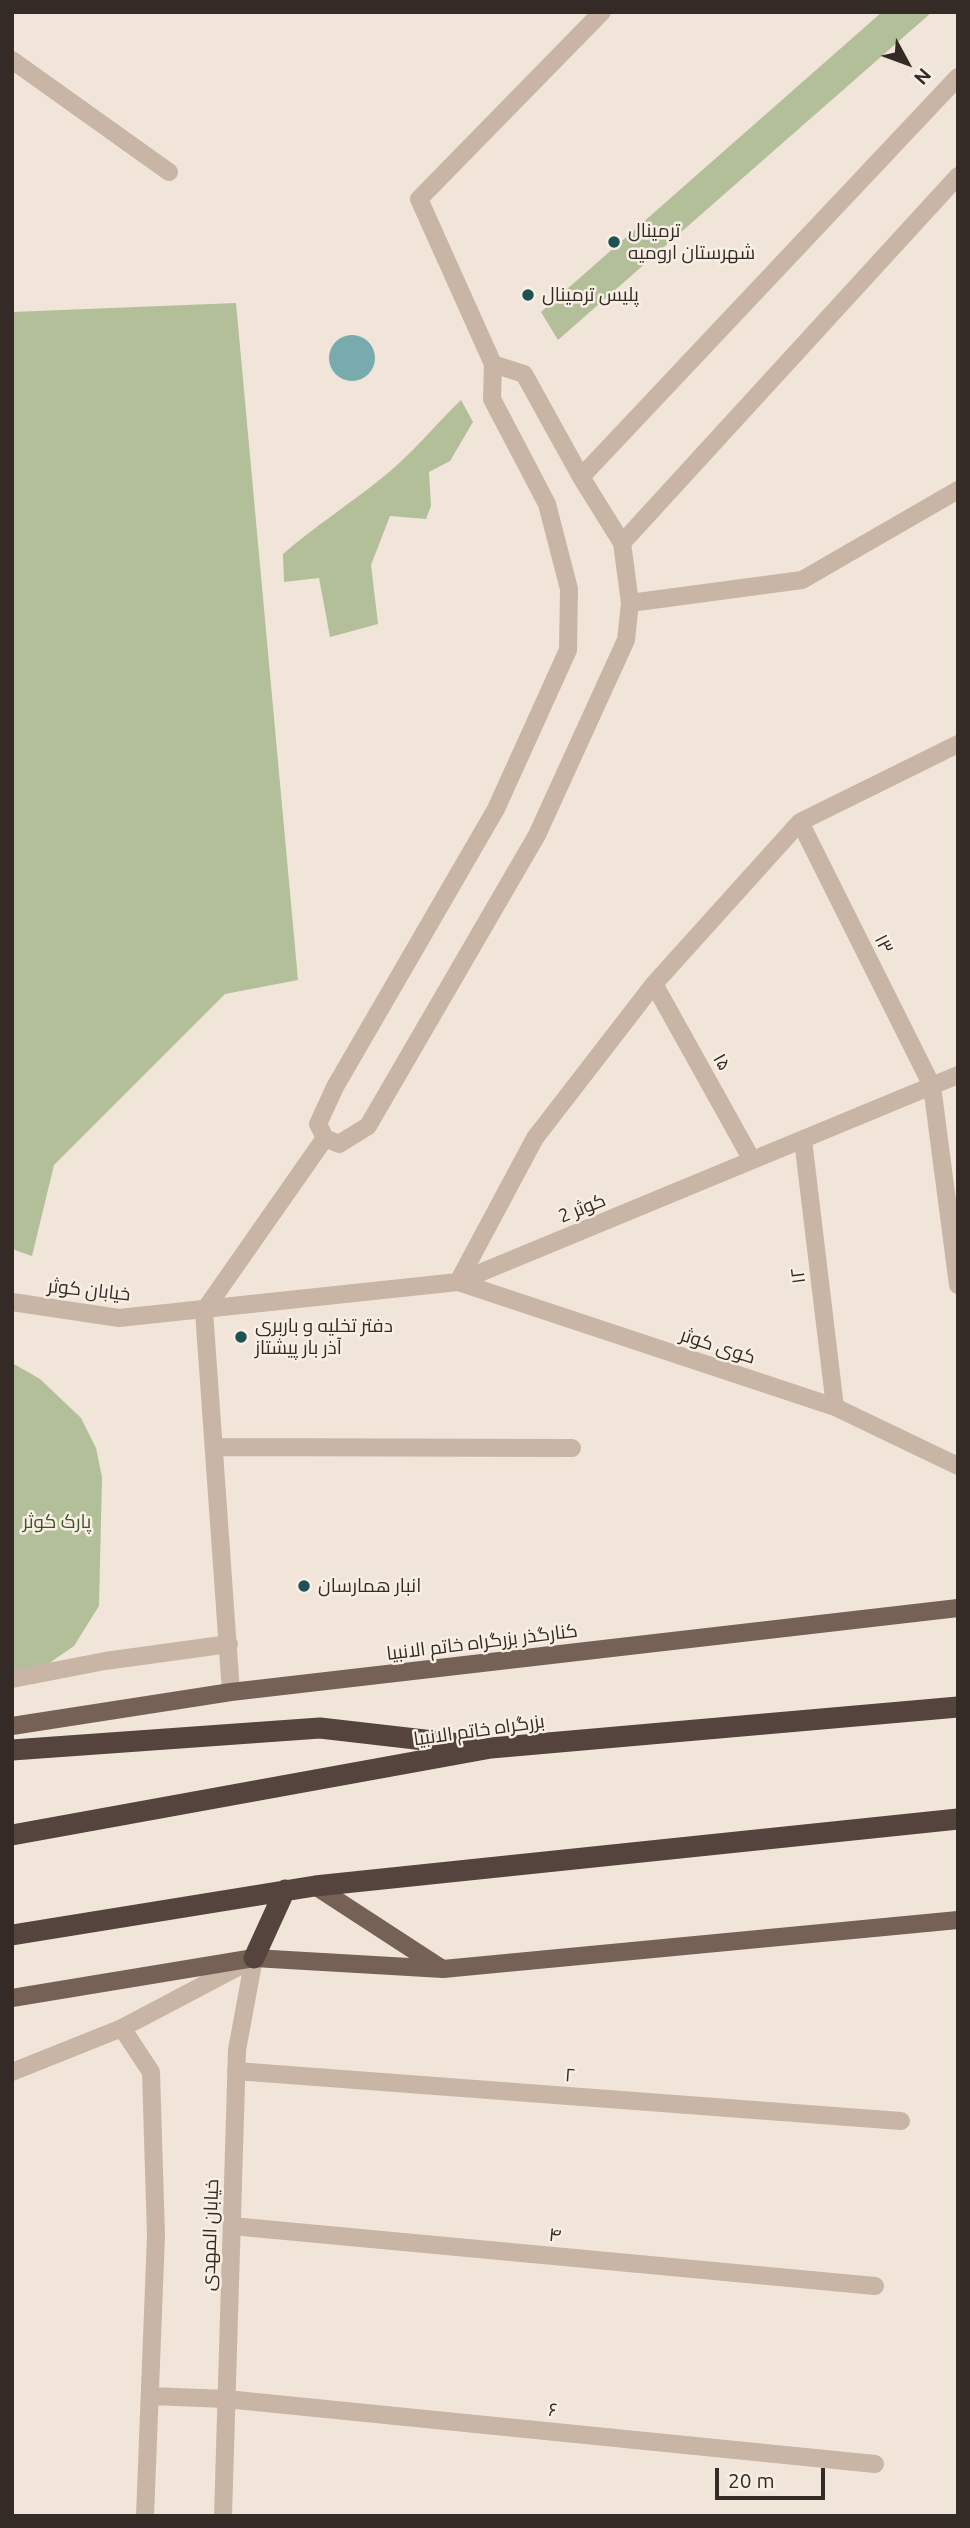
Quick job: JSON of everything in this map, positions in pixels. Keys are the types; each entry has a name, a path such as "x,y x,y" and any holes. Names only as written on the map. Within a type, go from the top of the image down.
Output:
{"highway":[{"name":"بزرگراه خاتم الانبیا","path":"12,1835 491,1748 958,1707"},
{"path":"12,1750 320,1728 491,1748"},
{"path":"12,1935 315,1886 958,1819"},
{"path":"254,1958 285,1890"}],"main road":[{"name":"کنارگذر بزرگراه خاتم الانبیا","path":"12,1726 231,1692 958,1608"},
{"path":"315,1886 443,1969"},
{"path":"12,1998 254,1958 443,1969 958,1920"}],"street":[{"path":"493,364 524,374 581,477 622,543 630,603 626,640 537,835 368,1126 339,1144 326,1138 317,1124 335,1087 496,809 568,650 569,589 547,504 492,399 493,364 419,200 602,12"},
{"path":"12,60 169,172"},
{"path":"581,477 958,77"},
{"path":"622,543 958,176"},
{"path":"630,603 802,580 958,490"},
{"path":"458,1282 535,1138 654,985 800,822 958,744"},
{"name":"۱۳","path":"800,822 932,1086 958,1285"},
{"name":"۱۵","path":"654,985 752,1160"},
{"name":"کوثر 2","path":"204,1311 458,1282 958,1075"},
{"path":"231,1692 204,1311 326,1138"},
{"name":"۱۲","path":"803,1140 835,1406"},
{"name":"کوی کوثر","path":"458,1282 835,1406 958,1466"},
{"name":"خیابان کوثر","path":"12,1301 119,1318 204,1311"},
{"path":"214,1447 572,1448"},
{"path":"12,1679 105,1661 229,1644"},
{"path":"12,2072 122,2028 254,1958"},
{"name":"خیابان المهدی","path":"223,2516 237,2050 254,1958"},
{"path":"122,2028 150,2072 156,2236 145,2516"},
{"name":"۲","path":"236,2071 901,2121"},
{"name":"۴","path":"232,2227 875,2286"},
{"name":"۶","path":"151,2396 226,2399 875,2464"}],"green space":[{"path":"882,12 932,12 558,340 541,312"},
{"path":"236,303 298,980 225,994 54,1165 32,1256 12,1249 12,312"},
{"path":"461,400 473,422 450,461 429,472 431,506 426,519 390,516 371,565 378,624 330,637 319,578 284,582 283,554 394,468"},
{"name":"پارک کوثر","path":"12,1363 40,1379 81,1418 96,1448 102,1477 99,1606 74,1646 45,1666 12,1676"}],"water":[{"path":"352,335 368,342 375,358 368,374 352,381 336,374 329,358 336,342"}],"place":[{"name":"ترمینال شهرستان ارومیه","path":"614,242"},
{"name":"پلیس ترمینال","path":"528,295"},
{"name":"دفتر تخلیه و باربری آذر بار پیشتاز","path":"241,1337"},
{"name":"انبار همارسان","path":"304,1586"}]}
